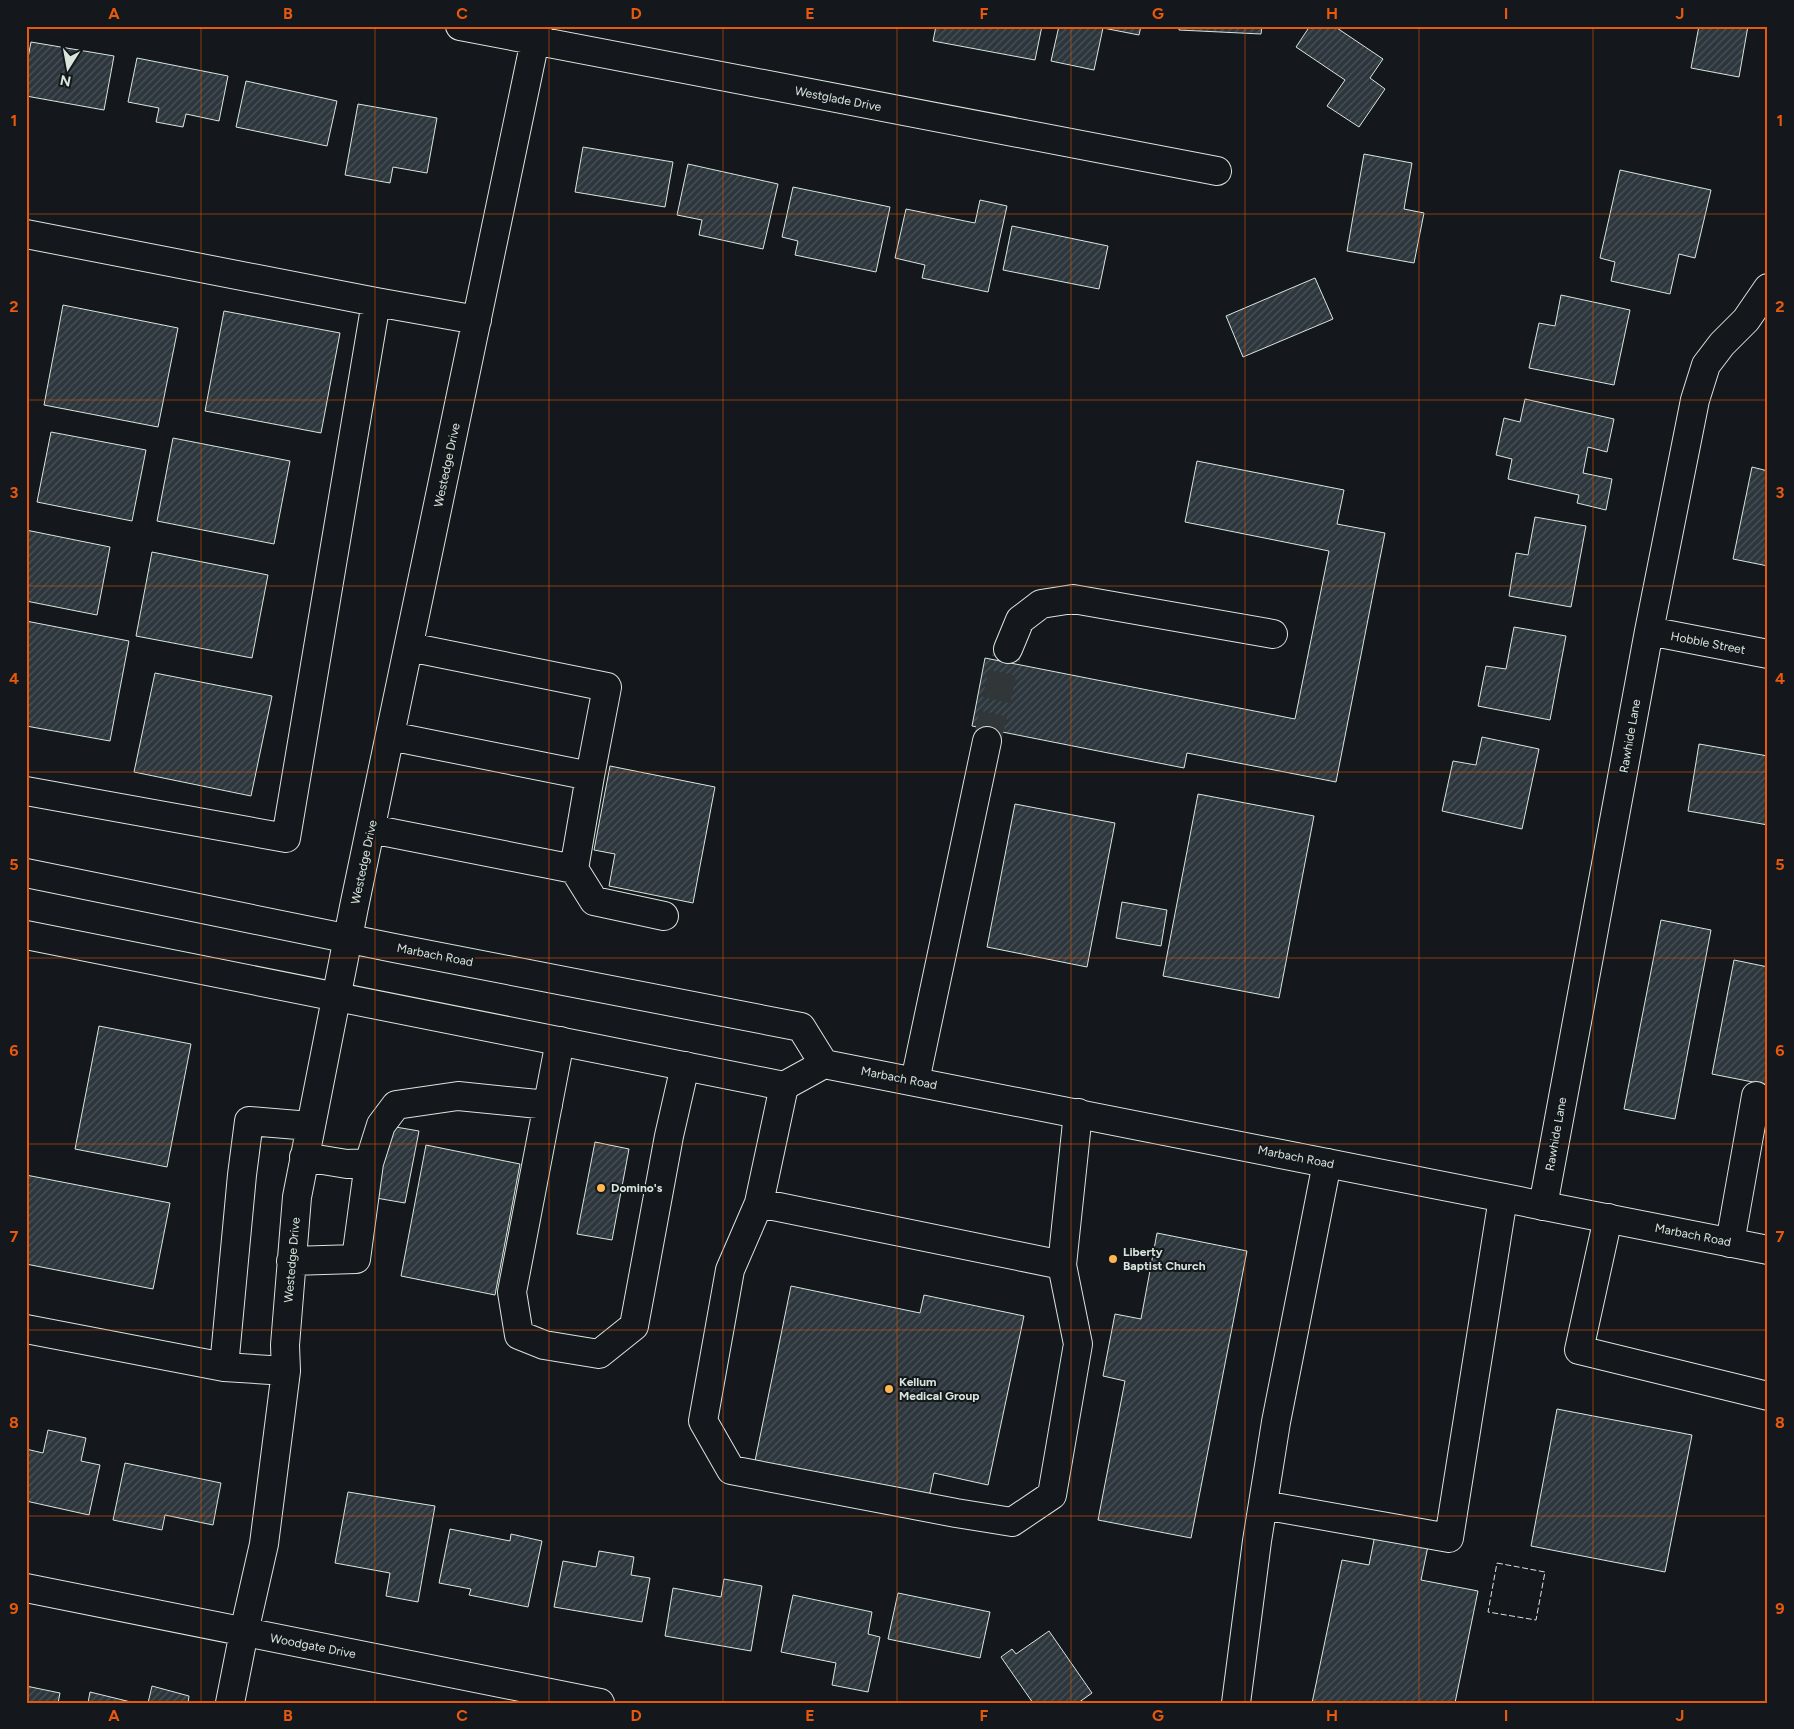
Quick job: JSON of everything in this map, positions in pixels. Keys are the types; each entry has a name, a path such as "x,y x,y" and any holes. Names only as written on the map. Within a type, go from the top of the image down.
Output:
{"street":[{"name":"Westglade Drive","path":"460,26 537,34 1217,171"},
{"name":"Westedge Drive","path":"230,1703 264,1544 286,1372 285,1345 291,1261 297,1197 304,1157 537,34"},
{"path":"26,234 477,320"},
{"name":"Rawhide Lane","path":"1543,1206 1649,631 1695,400 1706,365 1722,344 1746,320 1768,288"},
{"path":"26,791 286,838 376,302"},
{"path":"1008,649 1020,620 1041,604 1073,599 1273,634"},
{"name":"Hobble Street","path":"1649,631 1768,654"},
{"path":"409,647 607,687 574,869 594,901 664,916"},
{"path":"390,736 590,776"},
{"path":"915,1081 987,741"},
{"path":"371,829 574,869"},
{"name":"Marbach Road","path":"26,873 801,1027 824,1064 1768,1250"},
{"path":"26,935 784,1086 824,1064"},
{"path":"560,1041 512,1292 519,1336 544,1346 599,1354 634,1326 668,1136 685,1066"},
{"path":"784,1086 758,1203 730,1270 703,1421 731,1470 1012,1522 1052,1495 1078,1344 1062,1265 1078,1114"},
{"path":"291,1261 356,1259 369,1163 381,1125 396,1105 458,1096 548,1105"},
{"path":"1730,1243 1756,1096"},
{"path":"224,1367 242,1175 250,1121 310,1126"},
{"path":"304,1157 347,1164 369,1163"},
{"path":"1236,1703 1276,1422 1327,1163"},
{"path":"1263,1505 1449,1538 1503,1198"},
{"path":"758,1203 1062,1265"},
{"path":"1608,1218 1579,1350 1768,1396"},
{"path":"26,1329 224,1367 286,1372"},
{"name":"Woodgate Drive","path":"26,1588 600,1703"}],"building":[{"path":"936,26 1042,26 1035,60 933,41"},
{"path":"1059,26 1141,26 1139,35 1103,28 1094,70 1051,61"},
{"path":"1179,26 1262,26 1261,34 1179,30"},
{"path":"1310,26 1334,26 1383,59 1370,78 1385,89 1359,127 1327,106 1345,80 1296,47"},
{"path":"1699,26 1748,26 1739,77 1691,68"},
{"path":"31,42 114,56 104,110 26,96 26,68"},
{"path":"137,58 228,76 219,121 186,114 183,127 156,122 159,108 128,102"},
{"path":"246,81 337,101 327,146 236,127"},
{"path":"358,104 437,118 427,173 393,167 390,183 345,175"},
{"path":"583,147 673,162 665,207 575,192"},
{"path":"1364,154 1412,163 1404,209 1424,213 1414,263 1347,251"},
{"path":"688,164 778,184 763,249 699,235 702,220 677,215"},
{"path":"1620,170 1711,190 1695,258 1679,254 1670,294 1611,281 1615,262 1600,258"},
{"path":"793,187 890,207 876,272 795,255 798,241 782,237"},
{"path":"980,200 1007,206 988,292 922,278 925,265 895,258 906,209 975,223"},
{"path":"1012,226 1108,246 1099,289 1003,270"},
{"path":"1315,278 1333,319 1243,357 1226,316"},
{"path":"1561,295 1630,310 1614,385 1529,368 1539,323 1555,326"},
{"path":"63,305 178,328 158,427 44,405"},
{"path":"224,311 340,333 321,433 205,411"},
{"path":"1525,399 1614,419 1607,452 1588,447 1583,473 1612,479 1606,510 1577,503 1579,495 1508,479 1512,459 1496,455 1504,418 1520,422"},
{"path":"51,432 146,450 132,521 37,502"},
{"path":"173,438 290,461 274,544 157,521"},
{"path":"1197,461 1344,490 1337,524 1385,533 1336,782 1187,753 1184,768 972,726 985,658 1295,719 1329,551 1185,522"},
{"path":"1752,467 1768,471 1768,566 1733,559"},
{"path":"1535,517 1586,526 1571,607 1509,596 1516,553 1528,555"},
{"path":"26,530 110,547 97,615 26,601"},
{"path":"152,552 268,575 252,658 136,636"},
{"path":"26,621 129,641 110,741 26,726"},
{"path":"1514,627 1566,636 1550,720 1478,706 1486,666 1506,669"},
{"path":"155,673 272,696 251,796 134,772"},
{"path":"1482,737 1539,749 1522,829 1442,811 1453,761 1476,765"},
{"path":"1699,744 1768,756 1768,825 1688,811"},
{"path":"610,766 715,787 693,903 609,886 615,854 594,850"},
{"path":"1198,794 1314,816 1279,998 1163,976"},
{"path":"1015,804 1115,823 1087,967 987,947"},
{"path":"1122,902 1167,910 1161,946 1116,938"},
{"path":"1661,920 1711,930 1675,1119 1624,1109"},
{"path":"1734,960 1768,967 1768,1085 1712,1074"},
{"path":"99,1026 191,1044 167,1167 75,1149"},
{"path":"390,1126 419,1131 405,1203 376,1198"},
{"path":"595,1142 629,1149 612,1240 577,1234"},
{"path":"426,1145 520,1164 495,1295 401,1276"},
{"path":"26,1175 170,1203 153,1289 26,1264"},
{"path":"1157,1233 1247,1251 1191,1538 1098,1520 1125,1381 1103,1376 1115,1314 1141,1319"},
{"name":"Kellum Medical Group","path":"791,1286 920,1313 924,1295 1024,1316 988,1485 934,1473 929,1497 755,1461"},
{"path":"1557,1409 1692,1435 1665,1572 1531,1546"},
{"path":"48,1430 86,1438 81,1461 100,1465 89,1515 26,1501 26,1449 43,1453"},
{"path":"125,1463 221,1483 213,1525 165,1515 162,1530 113,1520"},
{"path":"348,1492 435,1506 418,1602 386,1596 390,1573 335,1563"},
{"path":"450,1529 510,1541 511,1534 542,1541 528,1607 469,1595 471,1589 439,1583"},
{"path":"1375,1535 1428,1546 1421,1580 1478,1591 1455,1703 1312,1703 1342,1560 1369,1565"},
{"path":"599,1551 634,1557 631,1575 650,1578 642,1622 554,1607 563,1561 596,1567"},
{"path":"724,1579 762,1586 751,1651 665,1636 673,1588 721,1597"},
{"path":"898,1593 990,1612 980,1658 888,1639"},
{"path":"793,1595 872,1612 868,1634 880,1637 868,1692 832,1685 836,1663 781,1652"},
{"path":"1049,1631 1092,1693 1078,1703 1033,1703 1001,1657 1012,1649 1016,1654"},
{"path":"26,1686 60,1693 58,1703 26,1703"},
{"path":"152,1686 189,1696 188,1703 148,1703"},
{"path":"90,1692 135,1703 88,1703"}],"tunnel":[{"path":"987,741 1008,649"}],"fence":[{"path":"1497,1563 1545,1572 1536,1620 1488,1612 1497,1563"}],"place":[{"name":"Domino's","path":"601,1188"},
{"name":"Liberty Baptist Church","path":"1113,1259"},
{"name":"Kellum Medical Group","path":"889,1389"}]}
